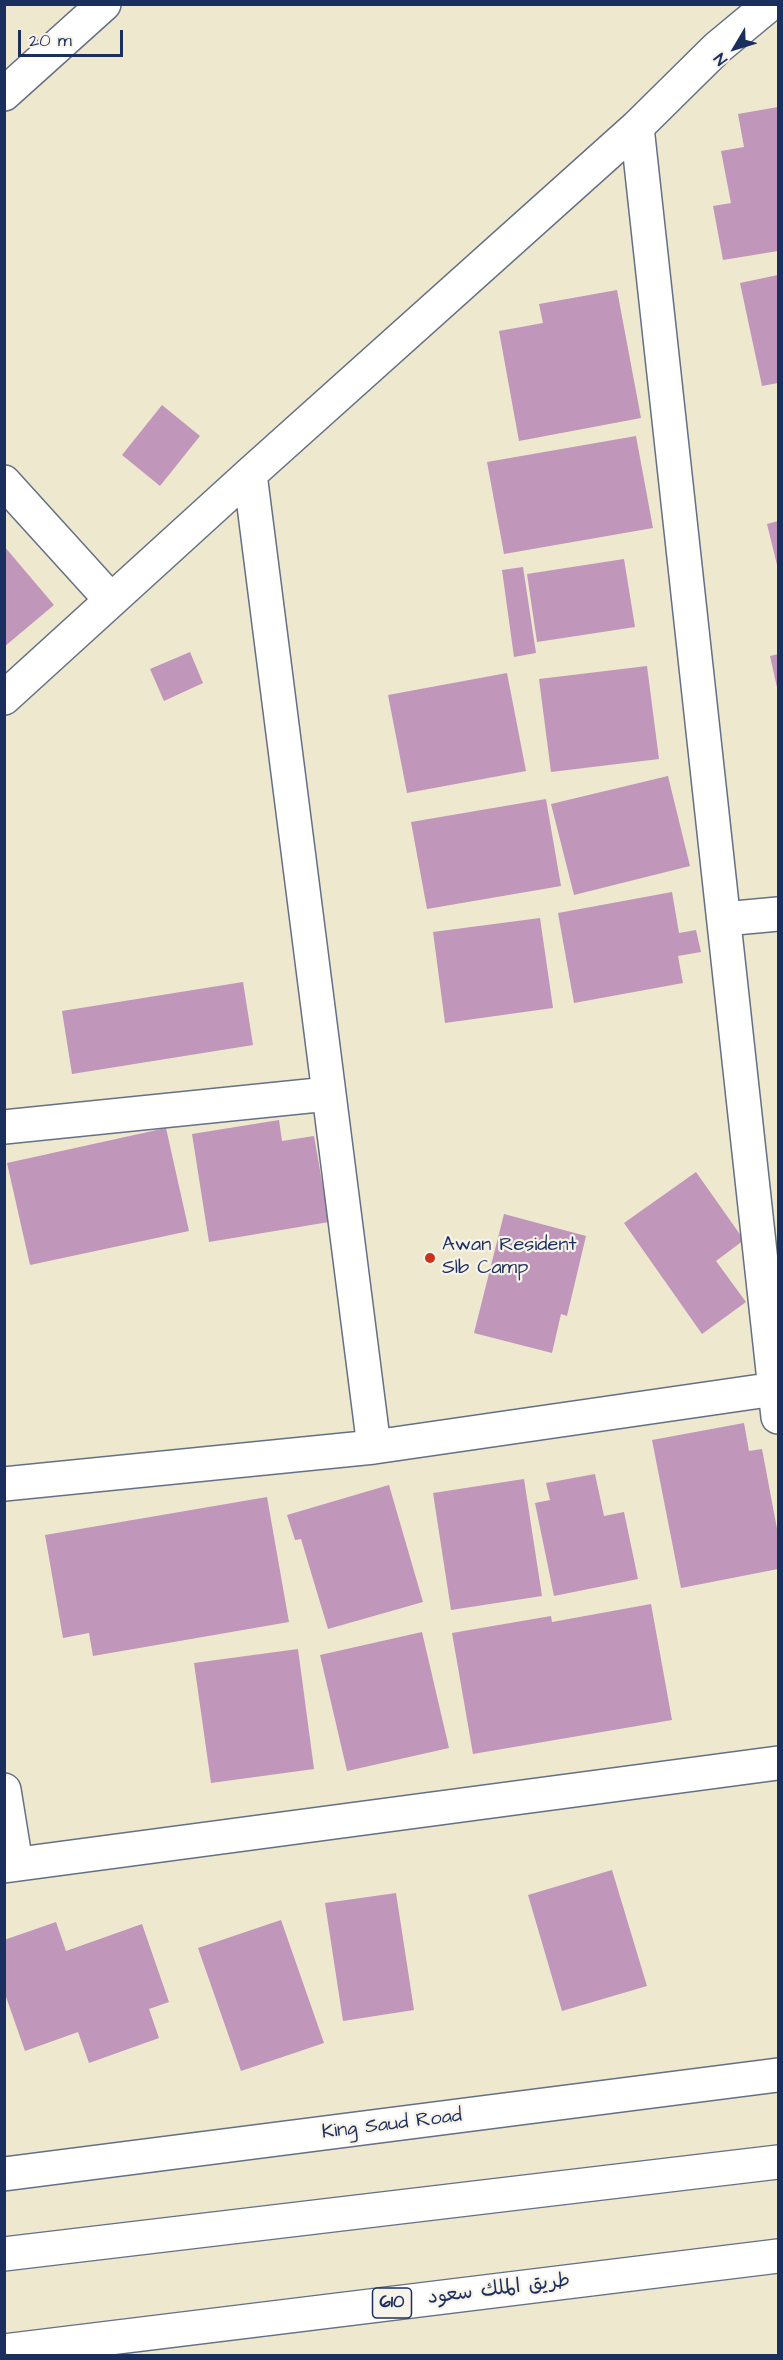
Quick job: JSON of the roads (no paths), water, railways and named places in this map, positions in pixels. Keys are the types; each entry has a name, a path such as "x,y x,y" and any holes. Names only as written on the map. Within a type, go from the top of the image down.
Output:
{"street":[{"path":"4,698 637,127 717,48 770,4"},
{"path":"4,94 88,10"},
{"path":"4,1484 777,1403 637,127"},
{"path":"250,474 374,1447"},
{"path":"4,482 111,600"},
{"path":"724,919 778,914"},
{"path":"4,1127 328,1094"},
{"path":"4,1790 10,1865 778,1763"},
{"name":"King Saud Road","path":"4,2174 778,2075"},
{"path":"4,2254 778,2162"},
{"name":"طريق الملك سعود","path":"4,2351 778,2256"}],"place":[{"name":"Awan Resident Slb Camp","path":"430,1258"}]}
